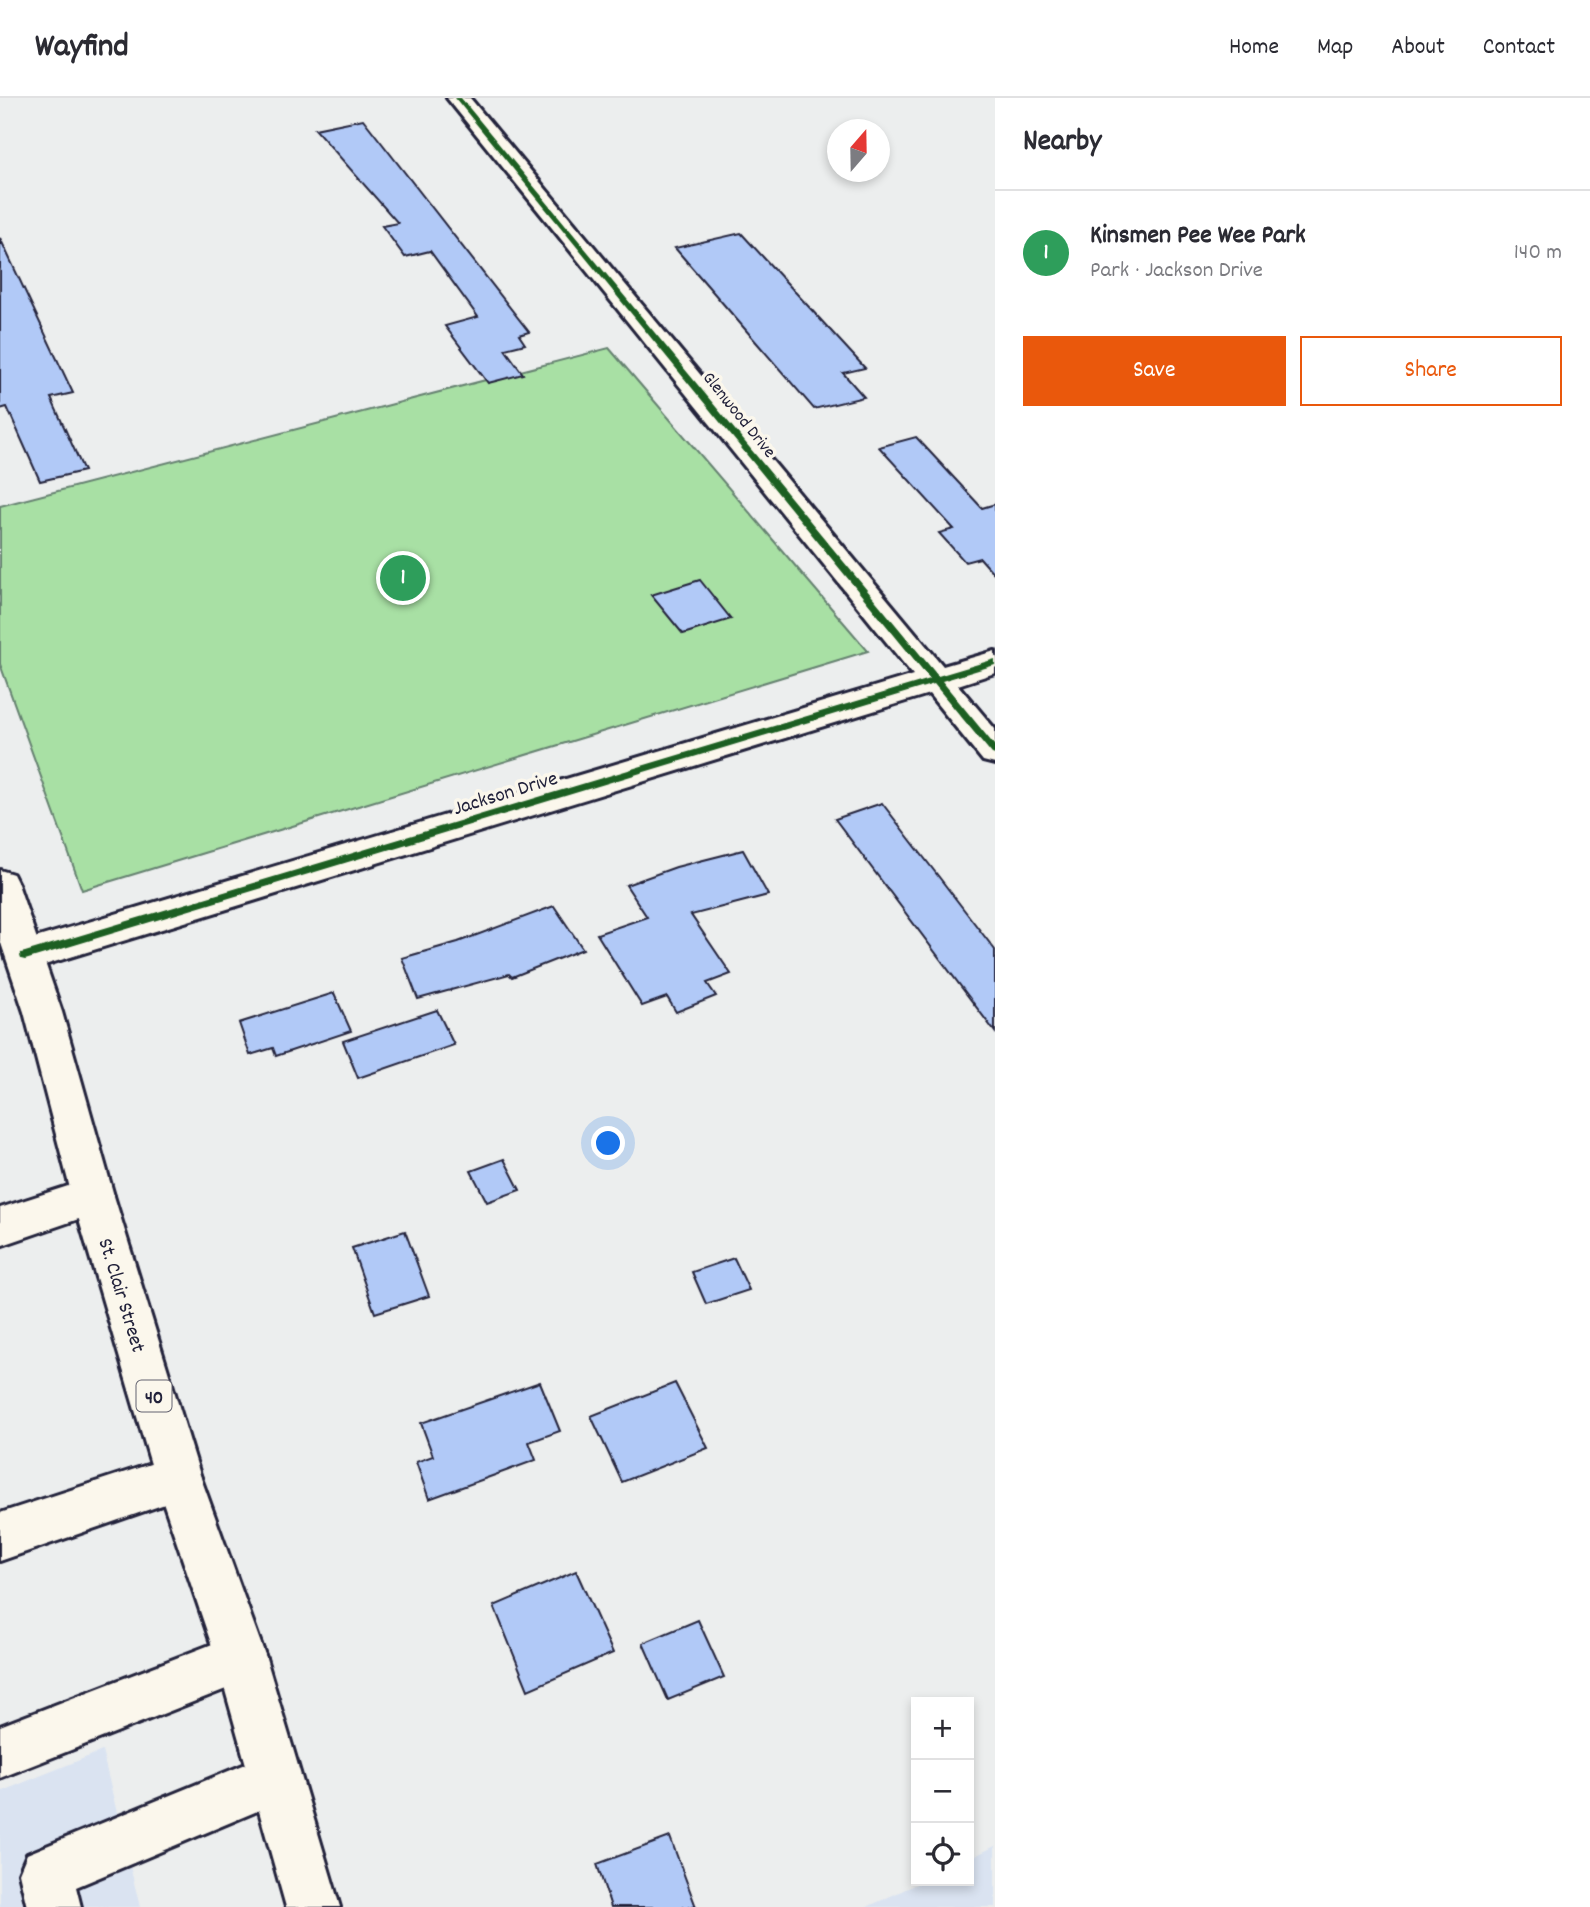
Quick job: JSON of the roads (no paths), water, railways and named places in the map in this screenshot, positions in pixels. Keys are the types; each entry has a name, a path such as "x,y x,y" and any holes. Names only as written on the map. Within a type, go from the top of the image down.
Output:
{"street":[{"name":"Glenwood Drive","path":"457,98 995,752"},
{"name":"Jackson Drive","path":"25,957 995,662"},
{"name":"St. Clair Street","path":"0,884 25,957 178,1478 241,1658 313,1907"},
{"path":"0,1227 93,1196"},
{"path":"0,1536 178,1478"},
{"path":"0,1752 241,1658"},
{"path":"54,1907 46,1873 275,1778"}],"place":[{"name":"Kinsmen Pee Wee Park","path":"403,578"}]}
